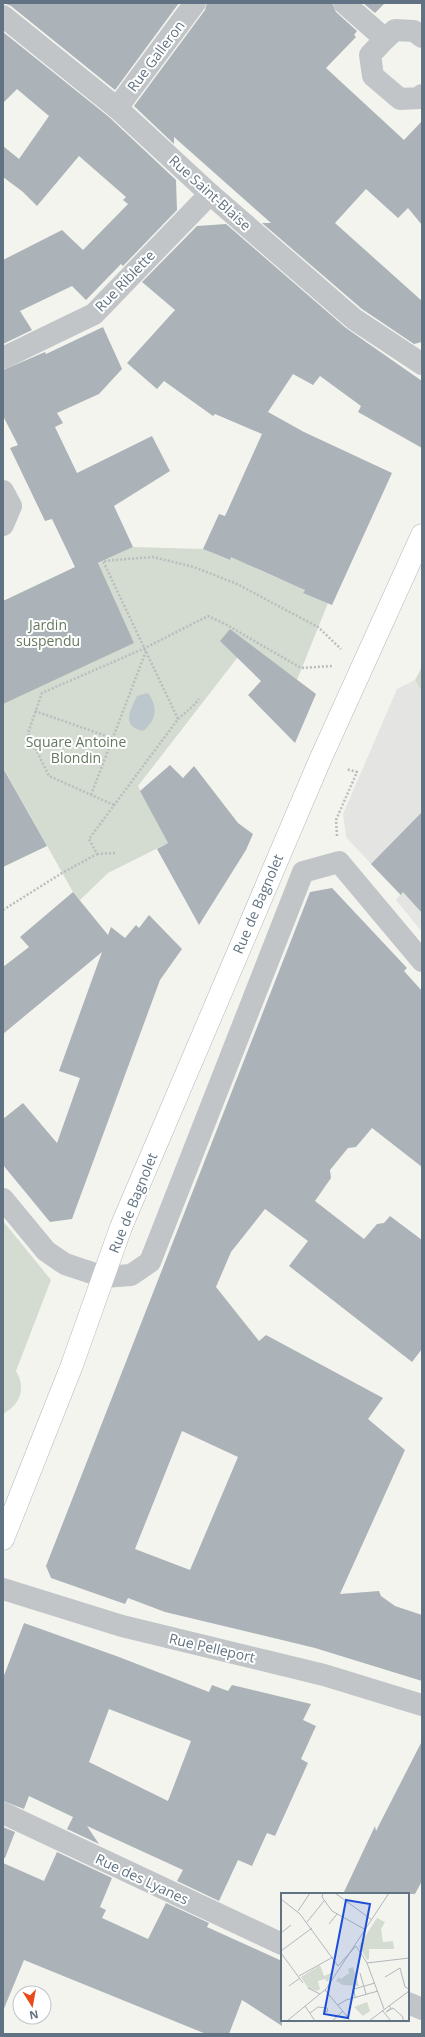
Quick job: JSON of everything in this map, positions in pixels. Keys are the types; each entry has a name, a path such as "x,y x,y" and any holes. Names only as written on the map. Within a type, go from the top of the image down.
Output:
{"street":[{"name":"Rue Galleron","path":"117,108 195,3"},
{"path":"344,3 385,39"},
{"name":"Rue Saint-Blaise","path":"3,16 117,108 210,194 354,319 422,364"},
{"path":"422,37 414,31 395,30 370,55 373,76 400,99 420,98 422,95"},
{"name":"Rue Riblette","path":"3,358 94,314 210,194"},
{"path":"3,491 11,506 3,525"},
{"name":"Rue de Bagnolet","path":"3,1539 72,1365 121,1227 320,760 365,662 377,630 422,535"},
{"name":"Rue de Bagnolet","path":"104,1277 131,1275 150,1262 303,872 339,862 422,961"},
{"path":"3,1199 46,1251 65,1264 104,1277"},
{"name":"Rue Pelleport","path":"3,1588 122,1626 324,1675 422,1705"},
{"name":"Rue des Lyanes","path":"3,1813 281,1944"},
{"path":"409,2003 422,2009"}],"path":[{"path":"178,719 104,561 153,557 194,567 237,584 318,627 340,648 365,662"},
{"path":"114,805 49,776 28,734 42,693 145,649 208,616 227,625 302,668 331,668 342,655 365,662"},
{"path":"91,795 145,649"},
{"path":"97,854 89,839 178,719 193,706 198,699"},
{"path":"35,711 112,738"},
{"path":"336,820 357,772"},
{"path":"3,910 62,873 97,854 115,853"}],"shaded area":[{"path":"415,680 422,692 422,932 396,900 400,895 346,837 343,814 397,689"},
{"path":"148,693 155,708 151,722 143,731 132,726 129,717 137,696"}],"green space":[{"name":"Square Antoine Blondin","path":"133,547 203,549 229,560 232,555 268,574 306,588 303,593 328,603 297,680 248,644 138,786 168,843 108,873 80,900 73,892 3,767 3,601 78,573"},
{"path":"422,667 422,692 415,680"},
{"path":"3,1221 51,1280 16,1371 21,1383 20,1395 14,1405 3,1414"}],"building":[{"path":"3,3 179,3 115,90 11,6"},
{"path":"207,3 332,3 336,12 357,31 354,35 356,37 326,68 404,140 422,121 422,225 408,208 398,218 366,189 335,223 422,301 422,342 414,344 362,309 262,223 271,223 174,137 174,144 134,106 205,10"},
{"path":"363,3 385,3 375,13"},
{"path":"3,32 109,117 176,180 177,210 123,266 121,264 86,300 72,286 20,311 32,330 3,344 3,260 62,230 83,250 128,204 123,200 126,197 79,156 37,206 23,192 3,177 3,146 19,159 49,116 17,89 3,103"},
{"path":"226,224 346,328 422,381 422,448 358,412 361,406 320,376 313,385 293,374 268,412 304,432 392,473 332,605 303,593 305,590 231,557 230,560 203,549 219,514 225,516 262,434 215,414 213,416 164,381 157,389 127,363 175,310 142,282 197,226"},
{"path":"103,327 122,369 99,394 57,413 63,423 55,427 77,473 152,436 170,471 114,506 133,547 98,563 134,643 3,704 3,601 75,567 52,519 45,521 10,448 18,445 3,416 3,370 45,352 46,354"},
{"path":"230,629 316,694 295,743 248,695 261,681 220,641"},
{"path":"170,765 183,778 194,766 238,823 253,834 246,850 199,925 157,849 168,843 140,791"},
{"path":"3,768 47,846 3,867"},
{"path":"422,812 422,913 403,892 401,895 371,864"},
{"path":"332,888 407,968 404,971 422,991 422,1167 372,1128 356,1147 348,1148 330,1170 331,1178 315,1201 364,1239 377,1224 384,1223 390,1216 422,1240 422,1349 412,1362 289,1266 308,1241 265,1209 231,1252 216,1287 259,1341 266,1335 383,1398 368,1419 405,1450 340,1594 379,1591 381,1596 395,1606 422,1615 422,1681 315,1648 165,1612 128,1598 125,1604 51,1578 46,1566 310,892","holes":["182,1431 238,1457 190,1570 135,1549"]},
{"path":"73,892 108,935 111,927 125,938 136,925 139,928 149,915 182,949 160,980 72,1219 50,1222 3,1165 3,1119 23,1103 57,1143 80,1078 59,1071 102,952 3,1034 3,967 29,947 20,937"},
{"path":"24,1623 119,1657 209,1692 212,1685 228,1691 232,1685 311,1704 303,1720 316,1726 301,1759 308,1763 275,1836 267,1833 252,1866 238,1860 219,1901 177,1881 183,1870 87,1826 99,1844 67,1829 73,1817 29,1796 24,1809 3,1801 3,1678","holes":["109,1709 191,1741 168,1801 89,1762"]},
{"path":"422,1741 422,1881 415,1894 343,1893 375,1826 376,1831"},
{"path":"3,1827 15,1832 5,1858 3,1858"},
{"path":"57,1852 112,1878 100,1907 106,1910 102,1918 148,1939 166,1903 209,1923 207,1927 281,1961 282,2026 242,2000 229,2034 206,2034 24,1960 14,1985 12,1985 12,1989 3,2011 3,1863 44,1881"}],"park label":[{"name":"Jardin suspendu","path":"48,634"}]}
